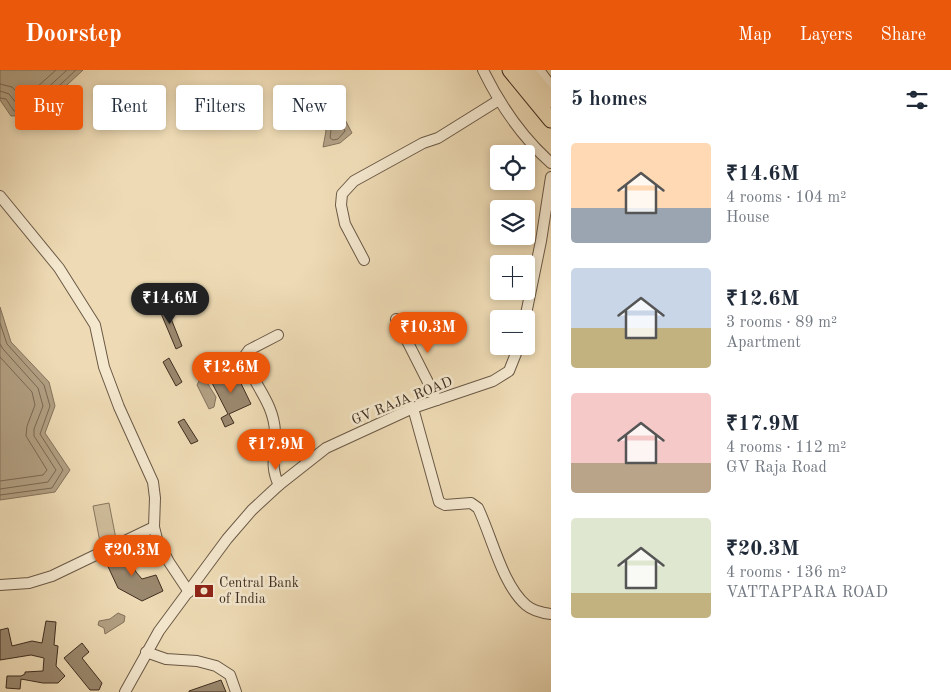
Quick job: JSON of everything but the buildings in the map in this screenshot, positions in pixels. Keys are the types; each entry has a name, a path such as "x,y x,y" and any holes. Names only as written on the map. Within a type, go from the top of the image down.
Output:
{"highway":[{"path":"510,70 551,120"},
{"path":"526,70 551,100"}],"street":[{"path":"483,70 499,100 531,142 551,163"},
{"path":"539,70 551,86"},
{"path":"364,260 345,224 341,205 342,194 354,182 423,143 438,138 499,100"},
{"path":"527,310 541,241 551,177"},
{"path":"0,196 59,268 95,325 104,367 119,407 153,482 155,498 154,527 169,562 189,592"},
{"path":"396,319 437,400"},
{"path":"278,335 249,350 244,356 270,407 275,430 272,463 274,476 279,485"},
{"name":"GV RAJA ROAD","path":"129,690 146,652 159,631 227,539 252,510 279,485 326,448 413,408 493,381 509,371 516,355"},
{"path":"413,408 440,502 445,505 471,503 478,508 513,589 526,605 534,610 551,614"},
{"path":"0,585 29,583 52,576 154,527"},
{"path":"146,652 166,659 197,660 216,666 230,675 236,692"}],"shaded area":[{"path":"109,503 116,539 100,542 93,506"}],"water":[{"path":"0,70 83,70 67,85 15,85 15,116 11,116 0,100"},
{"path":"346,122 352,133 340,143 323,147 326,131 346,130"},
{"path":"0,307 11,342 49,382 55,406 45,433 70,470 55,492 0,500"},
{"path":"200,379 206,381 216,397 214,407 209,409 197,385"},
{"path":"118,613 125,616 124,622 105,634 104,628 98,625 99,621 110,619"}],"place":[{"name":"Central Bank of India","path":"204,591"}]}
